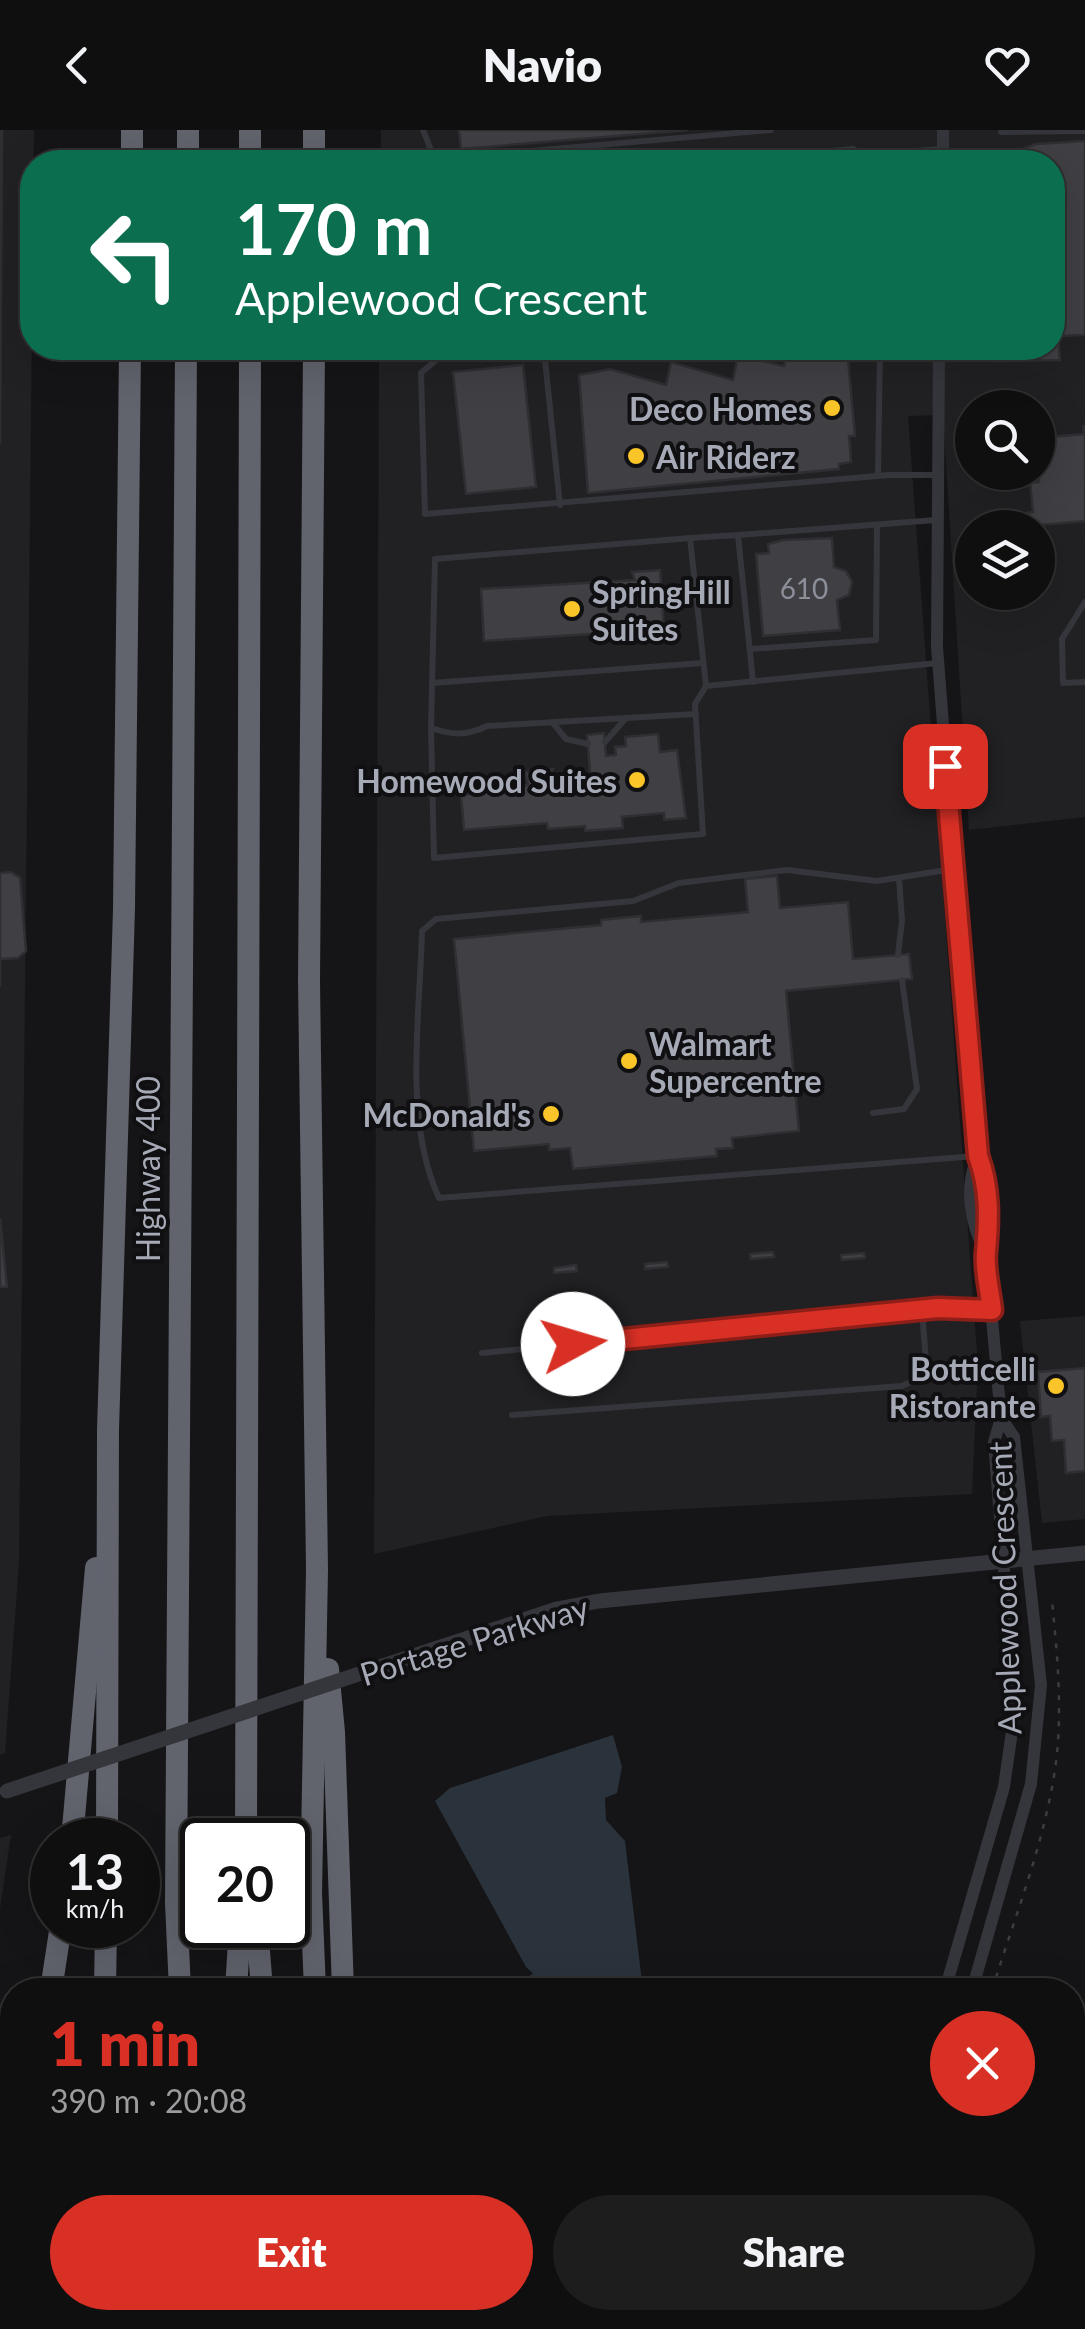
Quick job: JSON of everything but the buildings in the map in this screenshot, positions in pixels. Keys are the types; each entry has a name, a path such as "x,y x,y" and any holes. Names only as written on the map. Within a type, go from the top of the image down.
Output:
{"highway":[{"path":"107,1818 108,1430 124,908 130,360"},
{"name":"Highway 400","path":"179,1978 176,1902 186,360"},
{"path":"247,1818 250,360"},
{"path":"314,360 309,981 317,1570 312,1894 315,1978"},
{"path":"74,1818 108,1430"},
{"path":"317,1570 334,1732 343,1978"},
{"path":"169,1978 176,1902"},
{"path":"53,1978 57,1948"},
{"path":"105,1978 106,1948"},
{"path":"237,1978 239,1948"},
{"path":"259,1948 261,1978"}],"street":[{"name":"Applewood Crescent","path":"939,360 938,663 978,1156 985,1174 991,1230 986,1253 1001,1418 994,1442 1015,1710 1004,1786 949,1978"},
{"name":"Applewood Crescent","path":"975,1978 1031,1784 1041,1685 1014,1438 1001,1418"},
{"name":"Portage Parkway","path":"3,1792 557,1609 600,1601 1085,1553"}],"lane":[{"path":"542,150 771,130"},
{"path":"1001,132 1085,131"},
{"path":"433,360 421,373 425,514 878,476 938,475"},
{"path":"545,360 560,505"},
{"path":"878,476 880,360"},
{"path":"690,538 706,686 695,704 703,834 434,858 431,728 435,559 738,534 937,520"},
{"path":"750,649 876,640 877,526"},
{"path":"738,534 754,682"},
{"path":"1085,602 1062,639 1063,684 1085,682"},
{"path":"432,683 703,663"},
{"path":"706,686 938,663"},
{"path":"431,728 450,734 472,733 487,726 696,714"},
{"path":"605,742 626,718"},
{"path":"552,722 566,740 588,744"},
{"path":"953,870 876,882 787,870 680,882 633,902 436,918 422,931 419,1095 427,1172 439,1198 978,1156"},
{"path":"898,955 902,920 899,878"},
{"path":"872,1113 904,1109 916,1088 902,980"},
{"path":"512,1416 902,1386 917,1380 926,1362 922,1310"},
{"path":"482,1353 922,1310 992,1310"}],"shaded area":[{"path":"0,130 34,130 34,150 20,150 20,360 32,360 19,1563 5,1753 0,1755"},
{"path":"381,130 1085,130 1085,817 969,830 955,610 1055,610 1055,510 955,510 955,607 943,415 908,416 978,1366 972,1494 547,1516 374,1554 379,360 1065,360 1065,150 381,150"},
{"path":"1085,1316 1085,1519 1042,1523 1020,1321"},
{"path":"613,1735 622,1767 617,1793 605,1798 606,1820 625,1841 642,1978 538,1978 526,1967 435,1801 450,1788"},
{"path":"11,1835 0,1909 0,1838"}],"waterway":[{"path":"531,1978 535,1975"}],"place":[{"name":"Deco Homes","path":"832,408"},
{"name":"Air Riderz","path":"636,456"},
{"name":"SpringHill Suites","path":"572,609"},
{"name":"Homewood Suites","path":"637,780"},
{"name":"Walmart Supercentre","path":"629,1061"},
{"name":"McDonald's","path":"551,1114"},
{"name":"Botticelli Ristorante","path":"1056,1386"}],"route":[{"path":"573,1344 938,1308 992,1310 986,1253 991,1230 985,1174 978,1156 945,766"}]}
